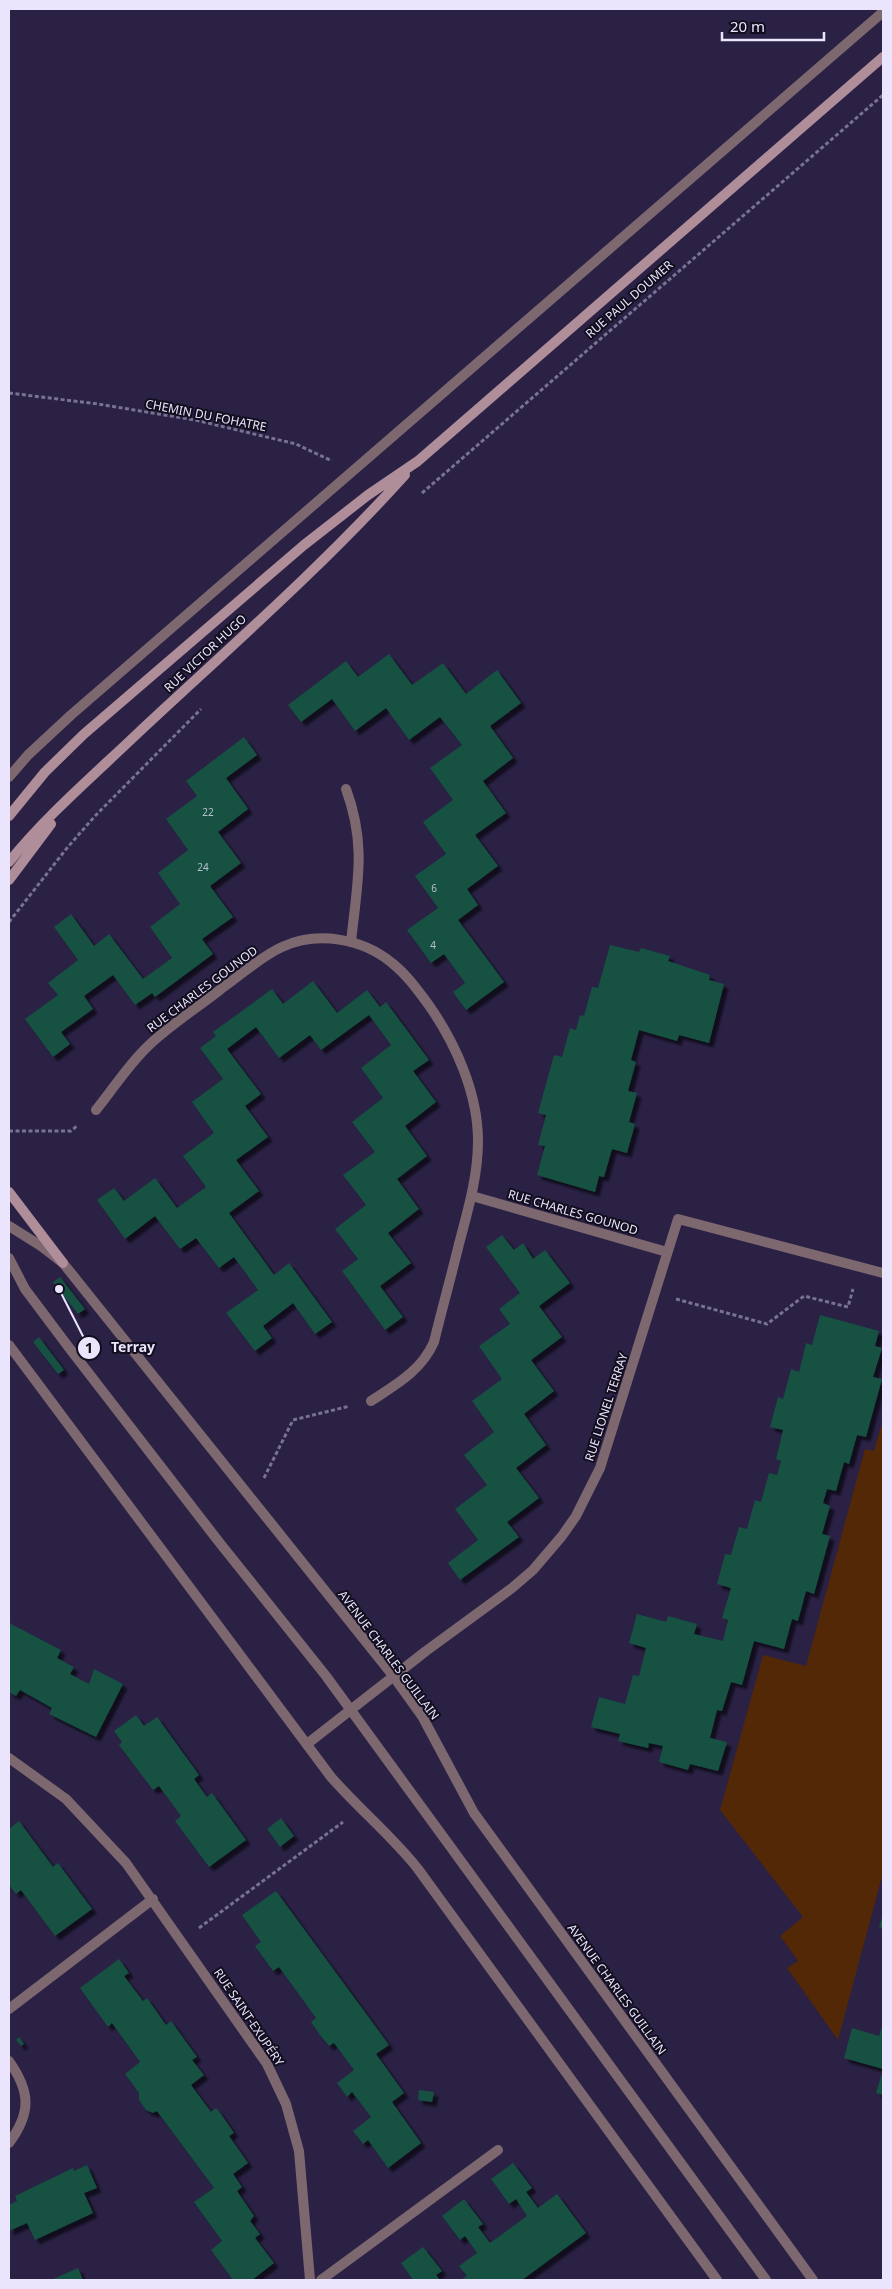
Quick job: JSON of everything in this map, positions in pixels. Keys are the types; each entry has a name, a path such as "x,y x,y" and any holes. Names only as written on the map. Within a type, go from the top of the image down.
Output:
{"main road":[{"name":"RUE PAUL DOUMER","path":"418,461 883,57"},
{"name":"RUE VICTOR HUGO","path":"9,862 72,795 310,572 377,506 418,461"},
{"path":"9,816 46,772 84,734 304,545 368,495 418,461"},
{"path":"9,880 72,795"},
{"path":"9,1192 63,1263"}],"street":[{"path":"9,777 28,755 71,714 350,475 883,12"},
{"path":"346,788 355,812 360,857 351,942"},
{"name":"RUE CHARLES GOUNOD","path":"96,1110 135,1060 162,1034 265,957 281,948 308,938 332,938 351,942 381,954 393,963 417,989 447,1036 460,1062 475,1113 478,1140 472,1196 434,1342 428,1355 409,1377 371,1400"},
{"name":"RUE CHARLES GOUNOD","path":"472,1196 667,1252"},
{"name":"RUE LIONEL TERRAY","path":"351,1711 533,1570 562,1536 576,1516 600,1468 678,1219 883,1273"},
{"name":"AVENUE CHARLES GUILLAIN","path":"9,1226 41,1246 63,1263 394,1677 427,1724 474,1813 813,2280"},
{"path":"9,1258 25,1289"},
{"path":"9,1274 25,1289 219,1542 326,1676 766,2280"},
{"path":"9,1345 307,1744 356,1805 404,1850 717,2280"},
{"path":"307,1744 351,1711"},
{"name":"RUE SAINT-EXUPÉRY","path":"9,1758 66,1799 84,1816 126,1863 257,2048 286,2104 299,2151 310,2280"},
{"path":"9,2009 152,1899"},
{"path":"9,2061 25,2088 26,2100 23,2116 9,2143"},
{"path":"321,2280 498,2150"}],"path":[{"name":"RUE PAUL DOUMER","path":"417,497 883,95"},
{"name":"CHEMIN DU FOHATRE","path":"9,393 98,404 195,420 252,432 296,444 336,462 350,475"},
{"path":"9,922 67,848 95,816 208,702"},
{"path":"9,1131 71,1131 96,1110"},
{"path":"655,1294 767,1324 804,1296 848,1307 859,1267"},
{"path":"262,1481 293,1420 371,1400"},
{"path":"182,1941 344,1821"}],"shaded area":[{"path":"881,1426 883,1430 883,1873 838,2040 787,1968 798,1961 780,1936 803,1917 720,1810 763,1655 806,1666 865,1449 874,1451"}],"building":[{"path":"389,654 412,685 443,663 466,694 497,670 521,703 490,726 513,758 483,781 506,813 475,835 498,866 467,889 478,905 458,920 504,982 466,1010 453,992 465,983 444,954 431,963 407,930 438,908 415,876 446,854 423,822 453,800 430,768 462,745 440,717 409,740 386,708 355,731 332,699 301,722 288,705 346,661 358,677"},
{"path":"244,737 257,755 226,778 248,809 218,832 241,863 210,886 233,917 202,939 213,954 155,997 152,993 135,1005 113,975 84,996 93,1009 61,1032 70,1044 53,1057 25,1019 58,995 48,983 78,960 54,927 71,914 94,946 109,934 143,979 172,958 150,927 180,904 158,873 188,850 166,819 197,796 186,781"},
{"path":"610,945 639,952 641,948 670,956 668,961 710,975 709,980 724,984 709,1043 679,1035 677,1041 639,1030 631,1060 636,1062 628,1091 637,1093 629,1122 635,1124 627,1153 612,1149 604,1177 599,1176 595,1192 537,1175 545,1146 538,1145 546,1115 538,1113 554,1055 562,1057 570,1028 576,1030 580,1015 584,1016 592,987 598,988"},
{"path":"313,981 337,1013 367,990 380,1007 386,1002 429,1060 413,1071 436,1102 405,1126 427,1156 397,1179 419,1209 388,1233 411,1263 380,1286 403,1317 385,1330 342,1271 358,1259 335,1229 366,1205 343,1175 375,1152 352,1122 383,1098 361,1068 391,1045 369,1015 321,1050 310,1035 279,1058 256,1027 227,1049 261,1094 245,1106 268,1137 236,1160 259,1191 229,1213 274,1275 289,1263 332,1322 315,1334 293,1303 263,1326 272,1338 255,1351 226,1313 258,1290 234,1257 219,1268 196,1238 180,1249 155,1216 125,1239 97,1200 114,1188 124,1201 155,1178 177,1208 206,1187 183,1156 214,1133 192,1102 223,1079 200,1048 216,1036 213,1032 272,989 283,1004"},
{"path":"502,1235 514,1250 523,1243 533,1259 545,1250 570,1283 539,1306 562,1337 531,1360 554,1391 524,1414 546,1445 516,1468 539,1498 507,1522 519,1537 460,1580 448,1563 478,1540 455,1509 487,1485 464,1455 494,1432 472,1401 502,1379 479,1346 510,1324 499,1309 520,1293 486,1247"},
{"path":"60,1277 85,1309 78,1314 53,1282"},
{"path":"820,1315 879,1331 875,1346 882,1348 873,1377 882,1379 866,1437 857,1435 849,1464 844,1462 836,1491 827,1489 823,1503 830,1506 822,1534 830,1536 814,1594 806,1591 798,1621 792,1619 784,1649 754,1641 742,1685 731,1682 722,1711 717,1710 710,1738 727,1742 718,1771 690,1764 688,1770 659,1762 663,1746 649,1743 648,1748 618,1741 620,1734 591,1727 599,1697 625,1704 633,1675 639,1676 646,1648 629,1643 637,1614 666,1622 668,1616 697,1624 694,1634 723,1641 728,1620 722,1618 731,1588 717,1584 725,1554 731,1555 739,1527 747,1529 755,1500 761,1502 769,1473 777,1475 781,1461 776,1459 783,1430 770,1427 778,1397 783,1399 791,1369 799,1372 806,1343 812,1345"},
{"path":"39,1337 64,1370 58,1374 33,1342"},
{"path":"9,1623 61,1650 57,1658 74,1667 70,1674 89,1684 94,1669 123,1684 96,1737 49,1714 52,1708 20,1690 16,1696 9,1692"},
{"path":"136,1715 144,1726 157,1717 199,1775 194,1779 207,1797 212,1793 246,1840 209,1867 175,1821 181,1816 159,1786 153,1790 119,1745 122,1742 114,1731"},
{"path":"281,1818 294,1836 280,1847 267,1829"},
{"path":"19,1821 53,1867 58,1863 92,1909 55,1936 21,1890 16,1894 9,1885 9,1829"},
{"path":"276,1891 389,2045 376,2054 404,2093 392,2102 421,2143 388,2168 368,2140 363,2144 353,2131 371,2117 352,2092 347,2097 337,2083 354,2070 334,2043 329,2046 320,2035 311,2022 316,2018 279,1967 273,1971 255,1946 261,1942 242,1915"},
{"path":"883,1914 883,1929 879,1927"},
{"path":"119,1959 129,1973 124,1976 143,2001 147,1998 166,2025 171,2021 197,2057 192,2060 204,2075 191,2085 211,2112 216,2108 221,2114 234,2133 229,2136 248,2163 233,2174 242,2187 237,2191 254,2216 250,2221 260,2234 255,2238 274,2263 252,2280 233,2280 211,2250 222,2241 194,2202 214,2188 157,2111 153,2113 146,2110 139,2100 139,2093 125,2074 140,2062 112,2023 108,2027 80,1988"},
{"path":"883,2023 883,2069 844,2058 852,2028 879,2036"},
{"path":"19,2037 24,2044 21,2046 16,2040"},
{"path":"883,2070 883,2095 876,2093"},
{"path":"419,2090 434,2092 432,2102 418,2100"},
{"path":"513,2163 532,2188 526,2192 538,2208 557,2194 586,2233 522,2280 461,2280 467,2276 459,2266 477,2253 465,2236 460,2240 442,2216 464,2199 483,2224 478,2227 490,2243 527,2216 516,2199 509,2204 491,2179"},
{"path":"87,2165 97,2188 84,2193 93,2213 35,2240 27,2223 9,2231 9,2205 17,2201 15,2196 73,2168 74,2171"},
{"path":"423,2247 442,2271 436,2275 440,2280 413,2280 401,2263"},
{"path":"78,2268 83,2280 51,2280"}],"place":[{"name":"Terray","path":"59,1289"}]}
